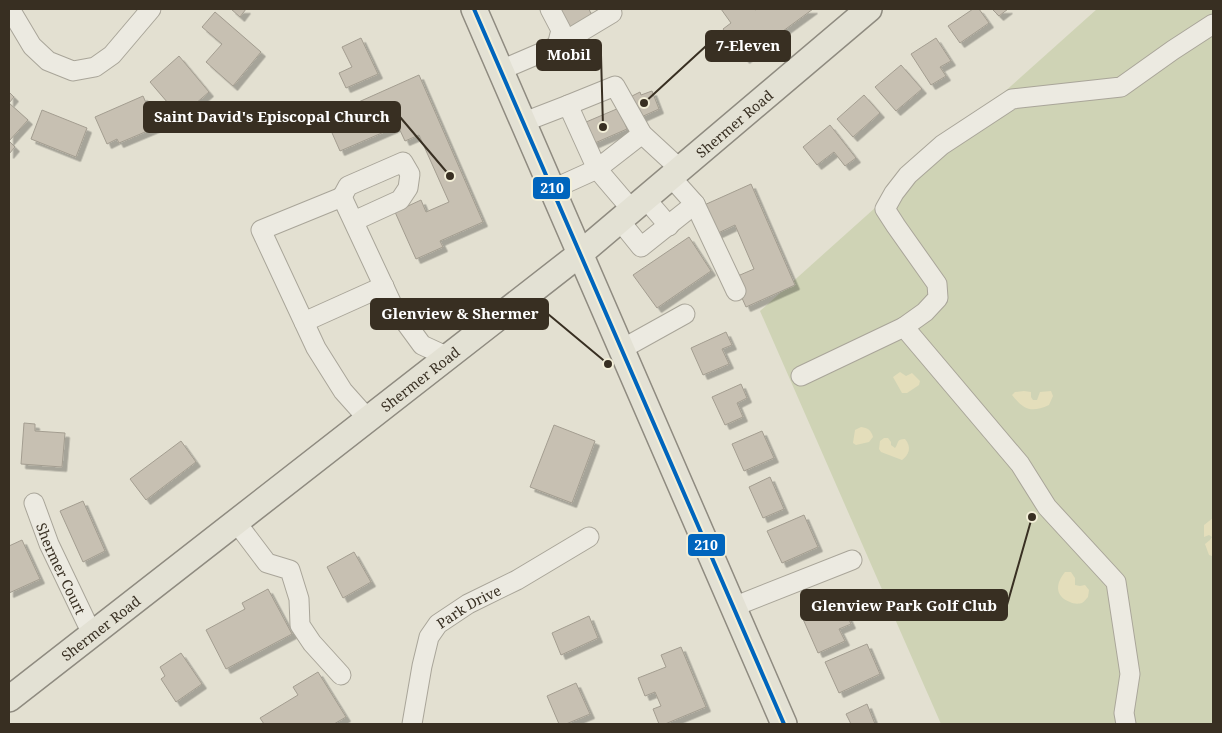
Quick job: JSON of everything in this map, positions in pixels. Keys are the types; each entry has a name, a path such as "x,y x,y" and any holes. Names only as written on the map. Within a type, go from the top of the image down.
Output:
{"main road":[{"path":"474,9 784,724"},
{"name":"Shermer Road","path":"9,699 581,253 863,11"}],"street":[{"path":"10,9 32,46 48,61 73,70 95,67 112,55 150,9"},
{"path":"550,9 561,30 558,46"},
{"path":"501,70 558,46 612,12"},
{"path":"801,376 904,327 925,312 938,298 937,284 885,209 894,193 908,175 942,144 1012,99 1121,87 1213,24"},
{"path":"524,122 615,86 642,134 675,173 695,204 736,291"},
{"path":"568,105 596,169 632,210 668,226"},
{"path":"552,189 596,169 642,134"},
{"path":"354,221 400,200 408,188 410,174 403,162 348,186 342,196 261,230 316,348 343,391 368,419"},
{"path":"342,196 392,304 422,345 448,357"},
{"path":"632,210 641,248 695,204"},
{"path":"304,322 384,286"},
{"path":"622,349 685,314"},
{"path":"904,327 1020,464 1047,507 1116,582 1130,674 1124,714 1126,724"},
{"name":"Shermer Court","path":"34,503 49,544 92,634"},
{"path":"236,522 267,563 290,570 299,599 300,624 312,643 341,675"},
{"name":"Park Drive","path":"412,724 429,637 438,624 468,604 517,580 589,537"},
{"path":"733,607 852,560"}],"green space":[{"path":"1097,9 1213,9 1213,724 941,724 760,311"}],"sand":[{"path":"900,372 906,376 912,373 920,381 919,385 907,393 902,393 893,377"},
{"path":"1051,391 1053,396 1049,405 1037,409 1028,409 1020,404 1012,395 1015,392 1031,392 1033,400 1037,400 1040,392"},
{"path":"861,427 869,430 873,437 869,442 856,445 853,443 855,430"},
{"path":"888,438 891,445 895,448 899,441 905,439 909,448 908,453 902,460 881,452 879,449 880,441"},
{"path":"1213,518 1212,556 1209,555 1205,544 1212,537 1209,535 1204,537 1204,525"},
{"path":"1065,572 1071,572 1075,578 1075,585 1085,585 1089,590 1088,597 1082,603 1071,603 1059,593 1058,585"}],"building":[{"path":"231,9 246,9 240,17"},
{"path":"561,9 589,9 594,21 571,32"},
{"path":"721,9 813,9 745,59 723,29 731,23"},
{"path":"973,9 979,9 989,23 960,43 948,26"},
{"path":"992,9 1008,9 999,16"},
{"path":"215,12 261,52 233,86 206,62 222,44 202,27"},
{"path":"361,38 378,74 346,88 339,73 352,67 342,47"},
{"path":"936,38 951,61 940,67 946,76 931,85 911,54"},
{"path":"179,56 209,92 180,117 150,82"},
{"path":"901,65 922,89 896,111 875,87"},
{"path":"419,75 483,222 440,241 443,247 416,259 395,212 421,200 426,212 449,202 419,135 405,141 398,126 340,151 325,117"},
{"path":"652,91 659,109 639,118 630,97 640,92 641,95"},
{"path":"9,92 14,97 9,103"},
{"path":"864,95 880,113 853,137 837,119"},
{"path":"143,96 157,127 119,143 117,139 107,144 95,117"},
{"path":"9,103 28,120 9,141"},
{"path":"619,108 627,129 588,146 579,125"},
{"path":"42,110 87,128 76,157 31,139"},
{"path":"830,125 856,158 845,166 834,152 817,165 803,147"},
{"path":"9,141 15,147 9,154"},
{"path":"751,184 795,285 746,307 733,278 754,269 735,225 714,235 702,206"},
{"path":"689,237 711,271 657,308 633,275"},
{"path":"726,332 732,345 722,349 729,364 703,375 691,348"},
{"path":"741,384 747,398 737,403 743,417 725,425 712,397"},
{"path":"24,423 35,424 35,431 65,433 62,467 21,464"},
{"path":"554,425 595,441 572,503 530,487"},
{"path":"762,431 774,458 744,471 732,444"},
{"path":"181,441 196,462 146,500 130,479"},
{"path":"770,477 784,509 763,518 749,487"},
{"path":"83,501 105,551 83,562 60,511"},
{"path":"804,515 818,547 782,563 767,531"},
{"path":"22,540 40,579 9,593 9,546"},
{"path":"354,552 371,582 343,598 327,567"},
{"path":"268,589 292,634 226,669 206,630 245,609 242,603"},
{"path":"841,602 851,624 839,629 845,641 818,653 803,619"},
{"path":"589,616 598,638 561,655 552,633"},
{"path":"867,644 880,674 839,693 825,662"},
{"path":"681,647 706,707 665,724 659,724 653,709 661,706 655,692 645,696 638,678 666,667 661,655"},
{"path":"181,653 202,684 176,702 161,679 165,676 160,667"},
{"path":"318,672 346,717 334,724 264,724 260,718 298,695 293,687"},
{"path":"576,683 590,714 566,724 559,724 547,696"},
{"path":"867,704 875,724 851,724 846,714"}],"transit line":[{"name":"210","path":"474,9 784,724"}],"place":[{"name":"7-Eleven","path":"644,103"},
{"name":"Mobil","path":"603,127"},
{"name":"Saint David's Episcopal Church","path":"450,176"},
{"name":"Glenview & Shermer","path":"608,364"},
{"name":"Glenview Park Golf Club","path":"1032,517"}]}
